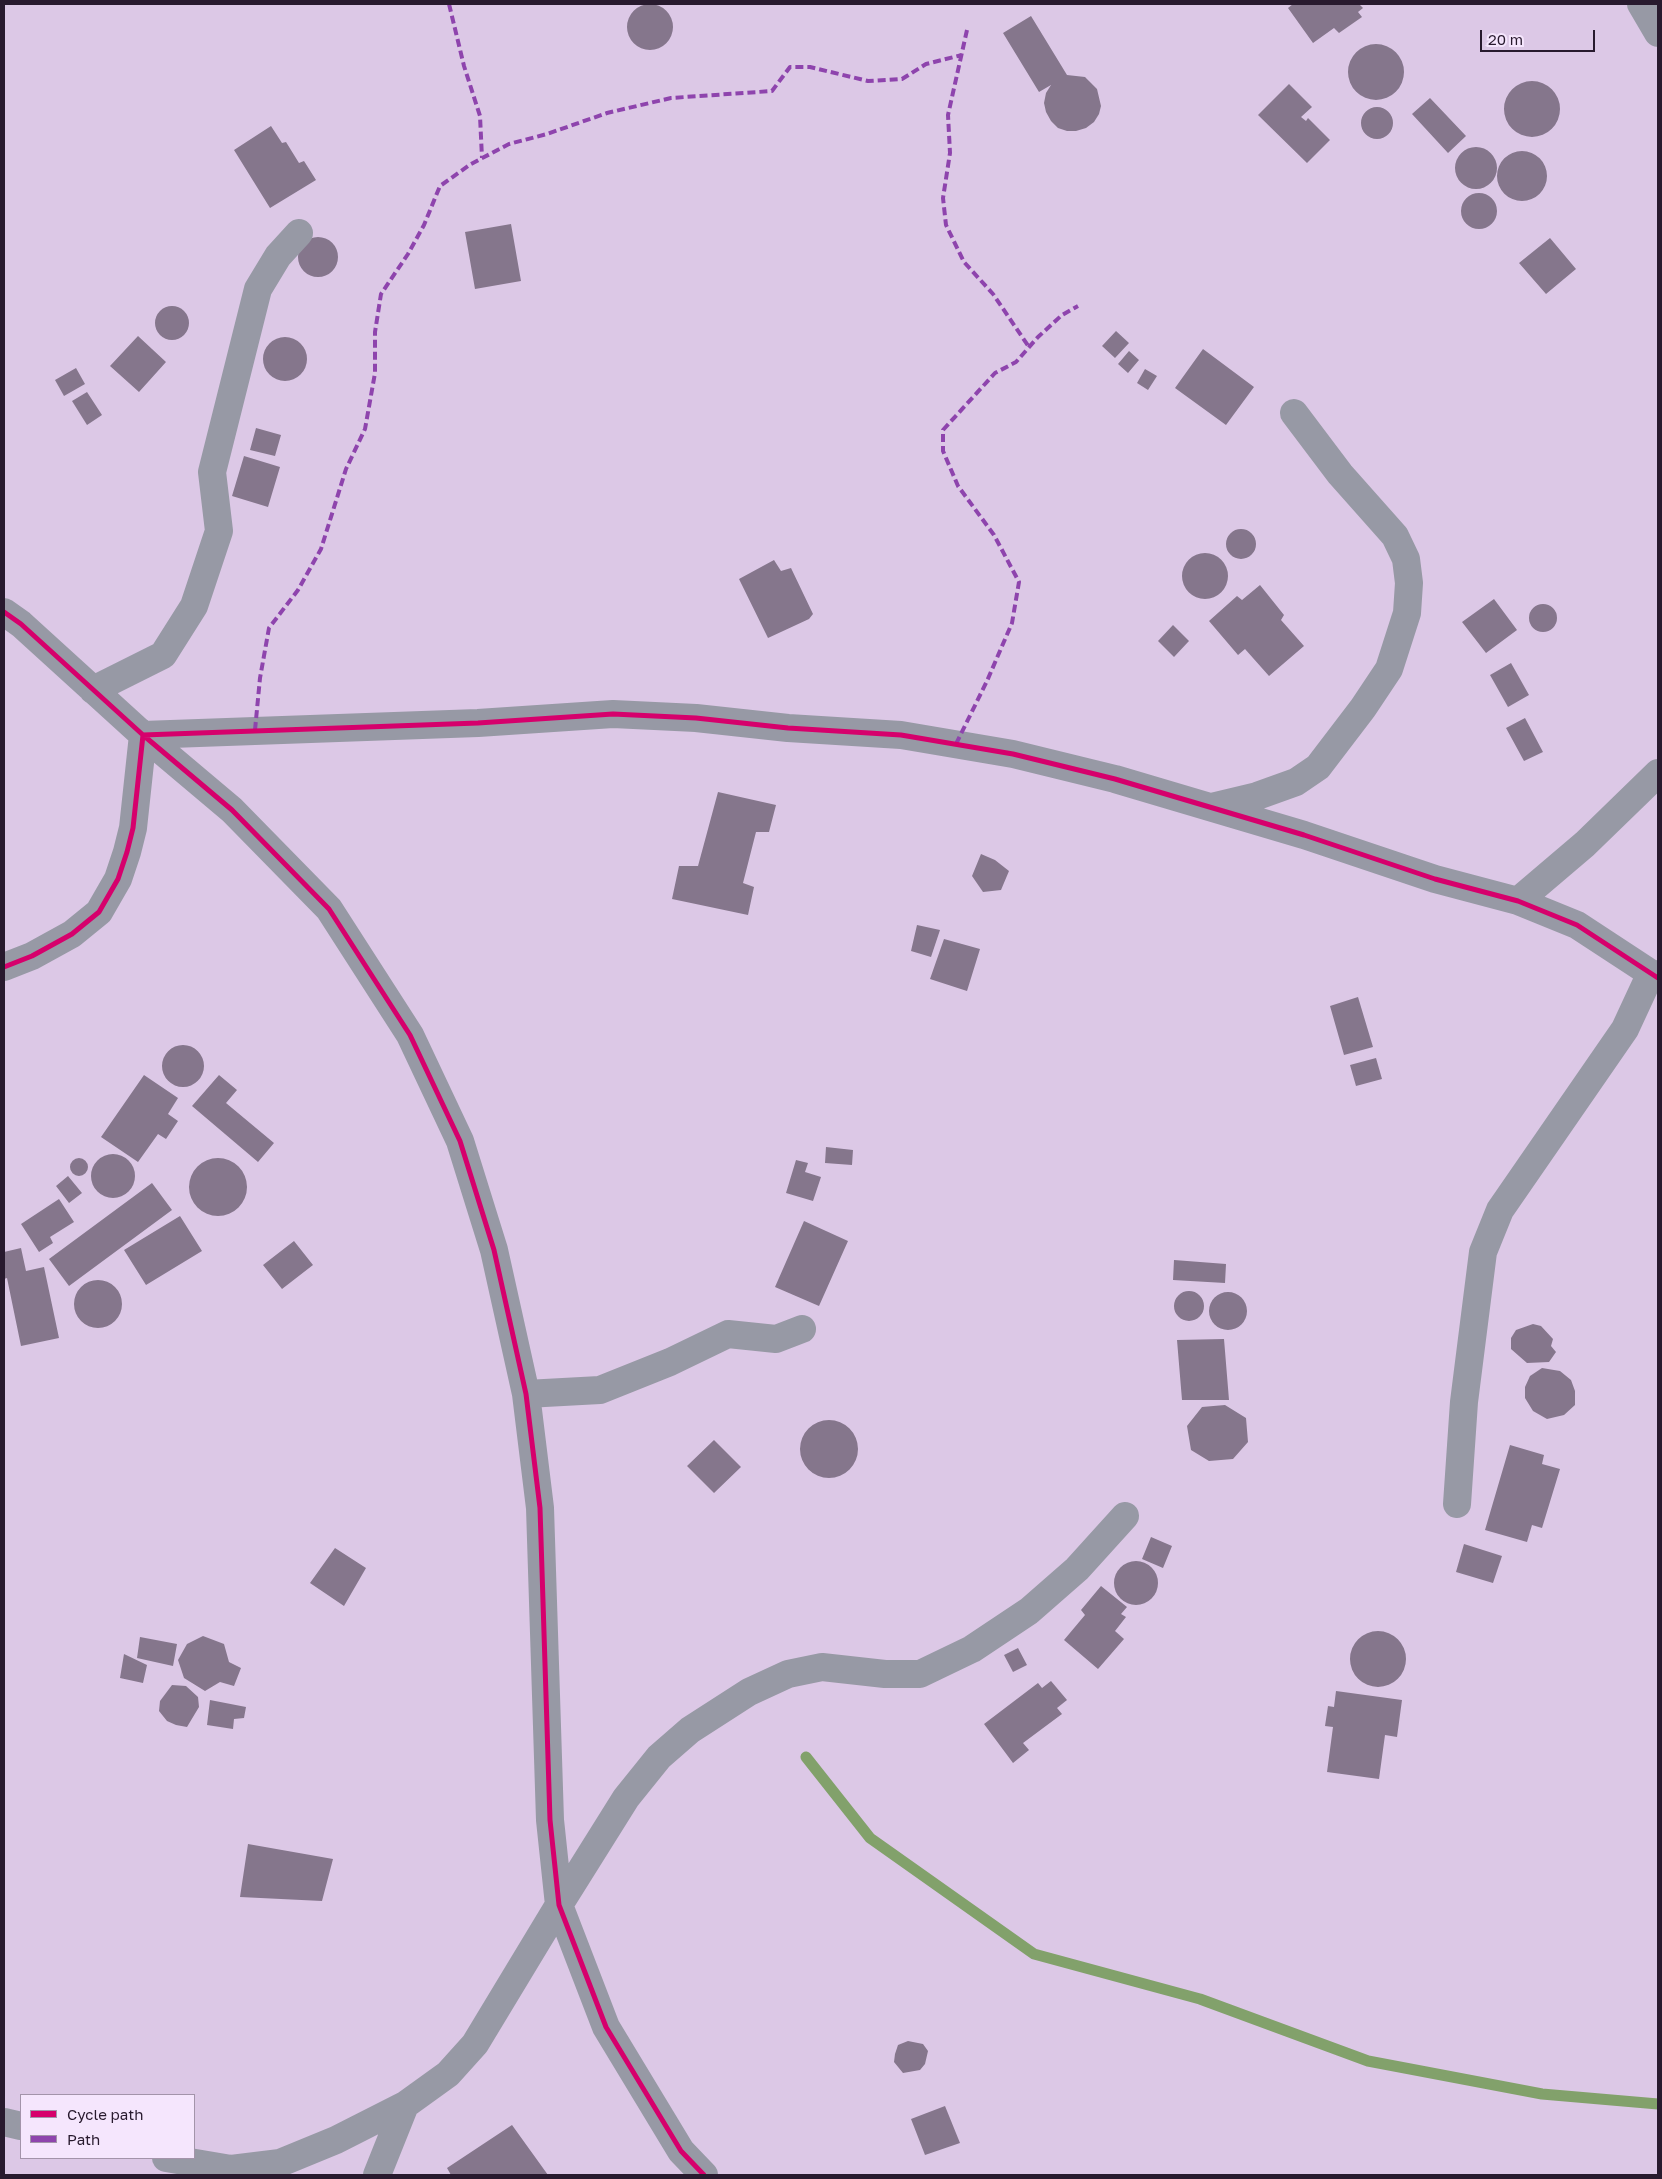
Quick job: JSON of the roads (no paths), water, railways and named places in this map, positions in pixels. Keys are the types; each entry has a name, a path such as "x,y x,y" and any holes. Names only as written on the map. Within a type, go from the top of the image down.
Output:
{"street":[{"path":"1641,4 1658,33"},
{"path":"93,690 163,655 194,606 219,530 212,472 258,289 278,256 299,233"},
{"path":"1210,807 1257,796 1296,782 1318,766 1363,708 1389,669 1407,613 1409,583 1406,558 1395,536 1340,474 1294,414"},
{"path":"4,612 21,624 93,690 232,810 330,909 410,1035 460,1141 494,1250 526,1394 540,1508 550,1820 559,1905 606,2027 681,2151 704,2175"},
{"path":"143,734 478,723 613,714 696,718 788,728 901,735 994,750 1115,779 1304,835 1436,880 1518,901 1578,925 1654,975 1624,1028 1500,1210 1483,1252 1464,1402 1457,1504"},
{"path":"4,967 32,956 72,934 99,912 118,879 133,828 143,734"},
{"path":"1518,901 1585,844 1658,773"},
{"path":"526,1394 600,1390 670,1362 728,1334 776,1339 802,1329"},
{"path":"172,2159 231,2169 280,2163 336,2140 406,2105 448,2074 475,2044 626,1798 659,1757 690,1730 749,1692 788,1674 822,1667 885,1674 920,1674 972,1648 1029,1610 1077,1569 1125,1516"},
{"path":"377,2175 406,2105"},
{"path":"4,2122 20,2126"}],"waterway":[{"path":"806,1757 870,1838 1034,1954 1200,1999 1368,2061 1542,2094 1658,2104"}]}
